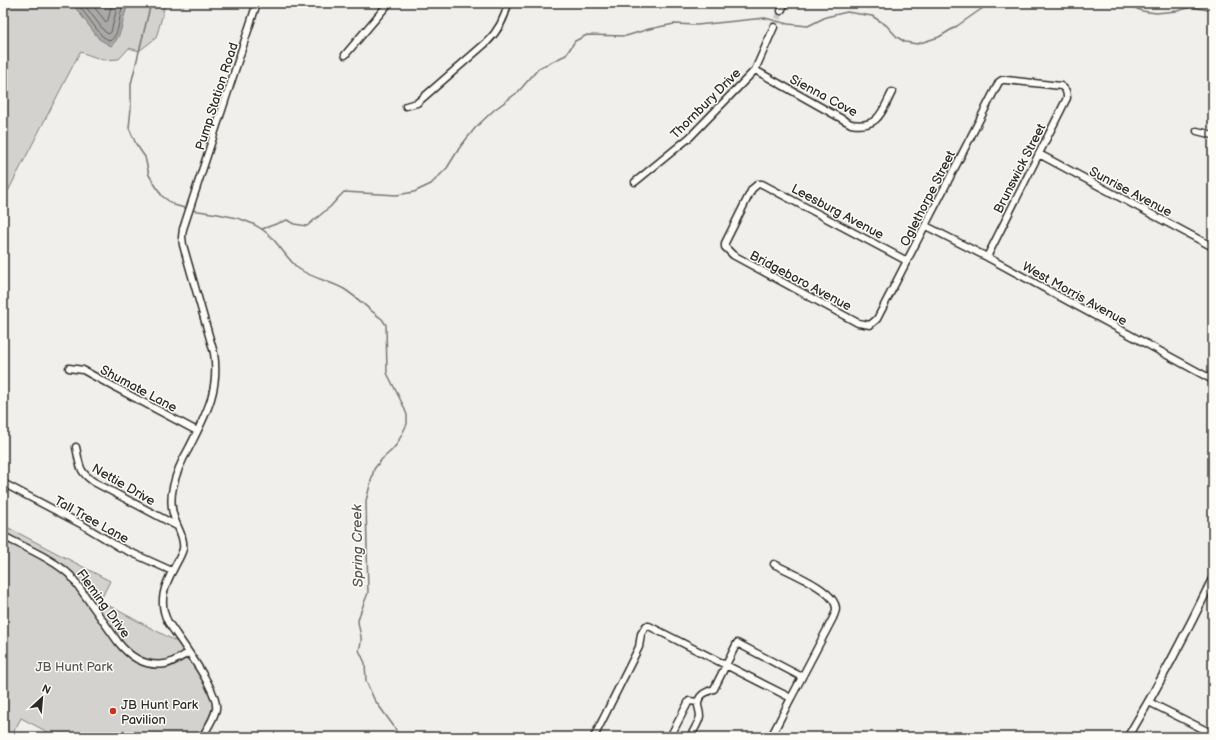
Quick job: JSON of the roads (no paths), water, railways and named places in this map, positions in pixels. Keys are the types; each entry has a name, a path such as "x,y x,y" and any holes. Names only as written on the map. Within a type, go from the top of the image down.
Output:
{"main road":[{"path":"1128,737 1149,702 1213,578"}],"street":[{"name":"Pump Station Road","path":"202,737 216,708 215,699 210,686 164,615 162,605 163,594 183,548 182,538 173,516 173,488 181,463 206,416 216,383 214,353 182,237 183,229 257,3"},
{"path":"344,55 389,3"},
{"path":"406,106 417,103 493,36 506,13 508,3"},
{"path":"781,11 785,3"},
{"name":"Thornbury Drive","path":"635,182 690,137 755,70 774,27"},
{"name":"Sienna Cove","path":"755,70 851,124 866,125 874,121 881,115 892,92"},
{"name":"Brunswick Street","path":"987,258 1067,98 1065,89 1061,86 1002,80"},
{"name":"Oglethorpe Street","path":"870,325 877,319 1002,80"},
{"path":"1197,131 1213,135"},
{"name":"Sunrise Avenue","path":"1039,154 1213,247"},
{"name":"Bridgeboro Avenue","path":"758,184 748,196 727,238 725,247 733,255 858,323 870,325"},
{"name":"Leesburg Avenue","path":"758,184 768,186 907,261"},
{"name":"West Morris Avenue","path":"926,226 1213,380"},
{"name":"Shumate Lane","path":"69,368 83,370 197,431"},
{"name":"Nettie Drive","path":"76,447 81,469 85,475 94,482 177,526"},
{"name":"Tall Tree Lane","path":"3,483 81,524 119,547 172,571"},
{"name":"Fleming Drive","path":"3,536 66,571 125,651 136,659 151,664 166,664 188,653"},
{"path":"771,737 833,618 836,609 834,601 823,590 774,564"},
{"path":"594,737 639,647 641,634 646,626 649,626 791,698"},
{"path":"690,737 699,719 700,714 698,702 701,696 704,693 714,689 737,643 802,677"},
{"path":"670,737 689,701 698,702"},
{"path":"1149,702 1213,734"}],"water":[{"path":"72,3 129,3 118,37 111,46 99,39"}],"waterway":[{"name":"Spring Creek","path":"151,3 131,84 129,128 136,144 145,157 149,175 162,196 174,205 188,209"},
{"path":"262,229 287,220 294,224 307,226 330,207 344,192 397,195 414,192 431,184 447,168 460,147 476,127 494,110 518,92 539,68 566,55 575,41 587,35 626,36 649,29 674,24 697,25 765,18 788,24 808,26 826,17 847,12 872,16 886,25 897,37 905,42 917,44 939,37 990,3"},
{"path":"1125,3 1142,11 1156,13 1177,11 1192,7 1213,11"},
{"name":"Spring Creek","path":"192,210 225,215 256,225 273,239 295,266 310,275 344,289 382,319 386,325 387,373 407,415 407,424 397,444 374,469 366,501 368,593 358,621 361,638 359,650 365,663 366,681 374,699 395,728 398,737"}],"tunnel":[{"path":"774,27 781,11"}],"place":[{"name":"JB Hunt Park Pavilion","path":"113,711"}],"park label":[{"name":"JB Hunt Park","path":"74,666"}]}
